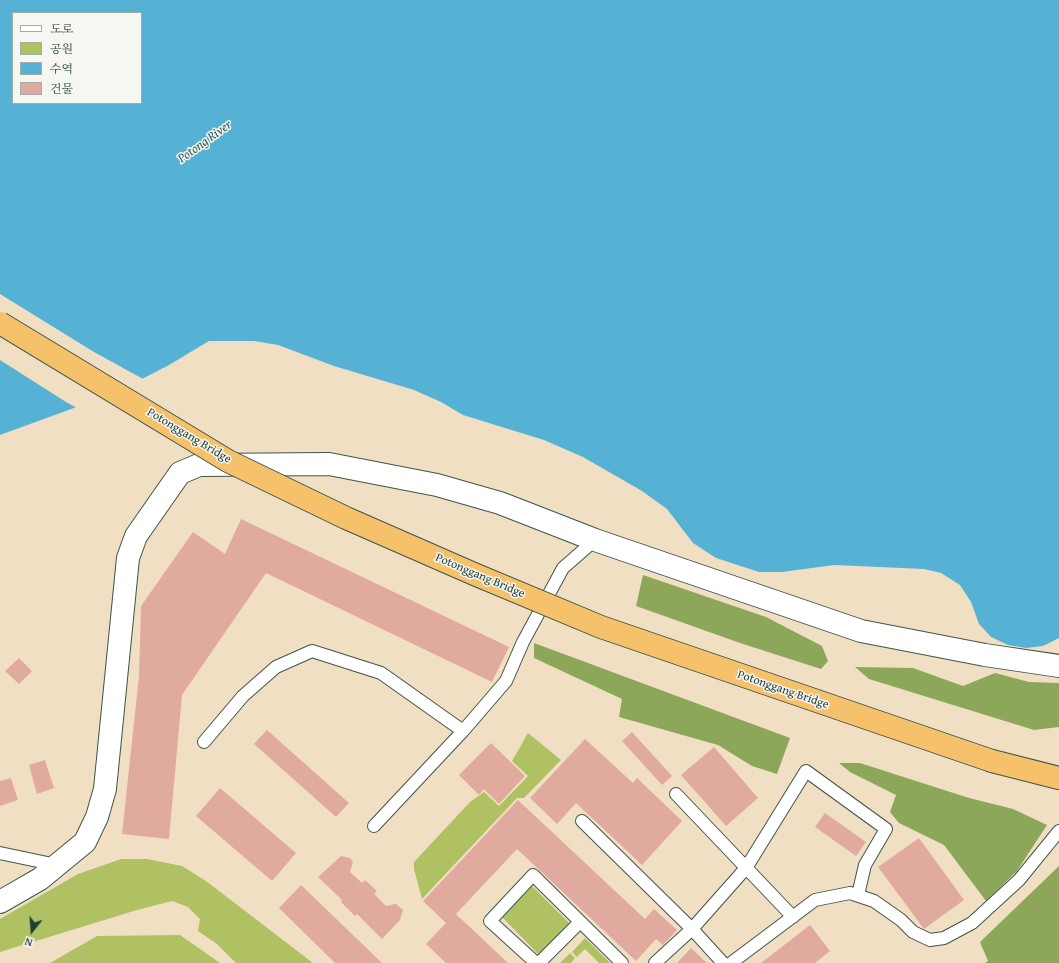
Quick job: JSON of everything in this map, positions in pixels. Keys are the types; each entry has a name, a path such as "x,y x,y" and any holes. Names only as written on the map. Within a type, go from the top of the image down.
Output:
{"highway":[{"name":"Potonggang Bridge","path":"0,323 228,461 360,524 474,574 601,627 992,761 1059,778"}],"street":[{"path":"0,902 40,879 85,842 97,817 105,789 128,558 136,536 180,473 199,465 329,464 437,485 500,503 595,540 861,631 985,655 1059,666"}],"lane":[{"path":"374,826 463,732 506,681 523,642 563,568 595,540"},
{"path":"204,742 243,696 276,667 312,651 381,673 463,732"},
{"path":"655,963 692,929 746,868 806,771 886,829 865,865 858,895"},
{"path":"676,794 793,917"},
{"path":"582,821 692,929 723,963"},
{"path":"731,963 815,900 850,893 874,902 901,920 913,932 930,940 944,938 972,923 1019,880 1059,830"},
{"path":"0,853 57,864"},
{"path":"536,963 490,921 533,875 622,963"},
{"path":"539,963 580,922"}],"green space":[{"path":"643,575 766,617 822,646 828,661 821,669 740,643 636,606"},
{"path":"534,643 790,738 777,774 752,766 718,745 619,717 622,699 534,658"},
{"path":"855,667 913,668 963,686 995,673 1029,682 1059,683 1059,727 1034,730 869,679"},
{"path":"528,733 561,760 524,798 517,798 422,899 414,869 414,862 470,802 484,792 499,806 528,776 512,761"},
{"path":"839,763 860,763 969,798 1013,809 1047,825 1017,871 986,901 944,845 899,823 890,812 896,795 850,772"},
{"path":"121,859 147,859 182,866 206,881 313,963 236,963 217,944 198,931 200,919 188,907 172,901 137,910 0,952 0,919 78,874"},
{"path":"1059,866 1059,963 985,963 988,961 980,942"},
{"path":"532,886 570,924 539,955 502,917"},
{"path":"180,935 220,963 50,963 97,936"},
{"path":"585,938 610,963 599,963 585,949 577,957 572,952"},
{"path":"570,953 575,958 571,963 560,963"}],"water":[{"name":"Potong River","path":"0,0 1059,0 1059,638 1043,646 1026,648 1008,645 991,637 979,624 971,602 960,585 941,573 924,569 834,565 782,572 759,572 716,558 693,543 667,509 642,491 583,457 544,440 463,415 441,402 414,390 334,366 278,345 254,341 209,341 169,365 115,393 0,435"}],"pier":[{"path":"0,294 94,352 145,380 116,395 79,409 66,402 0,360"}],"building":[{"path":"241,519 509,647 492,682 266,573 182,695 169,839 122,834 139,676 141,606 193,532 225,554"},
{"path":"19,658 32,671 19,684 5,671"},
{"path":"267,730 349,803 336,817 254,744"},
{"path":"632,732 672,776 662,785 622,741"},
{"path":"585,739 633,783 637,778 682,821 642,865 576,803 557,824 530,798"},
{"path":"491,743 525,776 499,804 484,789 479,795 459,775"},
{"path":"714,747 758,798 726,826 681,775"},
{"path":"45,760 54,788 37,794 29,765"},
{"path":"11,778 18,800 0,806 0,781"},
{"path":"220,788 296,853 272,881 196,816"},
{"path":"518,800 645,919 654,909 677,930 663,945 656,939 636,961 517,849 456,914 508,963 446,963 426,944 446,923 423,901"},
{"path":"825,813 866,842 856,856 815,827"},
{"path":"919,838 964,900 924,929 878,867"},
{"path":"341,856 350,858 353,862 350,872 362,883 365,880 377,891 374,894 386,906 396,904 403,910 400,920 382,939 357,914 355,916 341,902 342,900 318,877"},
{"path":"301,885 382,963 335,963 279,908"},
{"path":"810,925 830,951 815,963 761,963"},
{"path":"691,948 707,963 677,963"}]}
